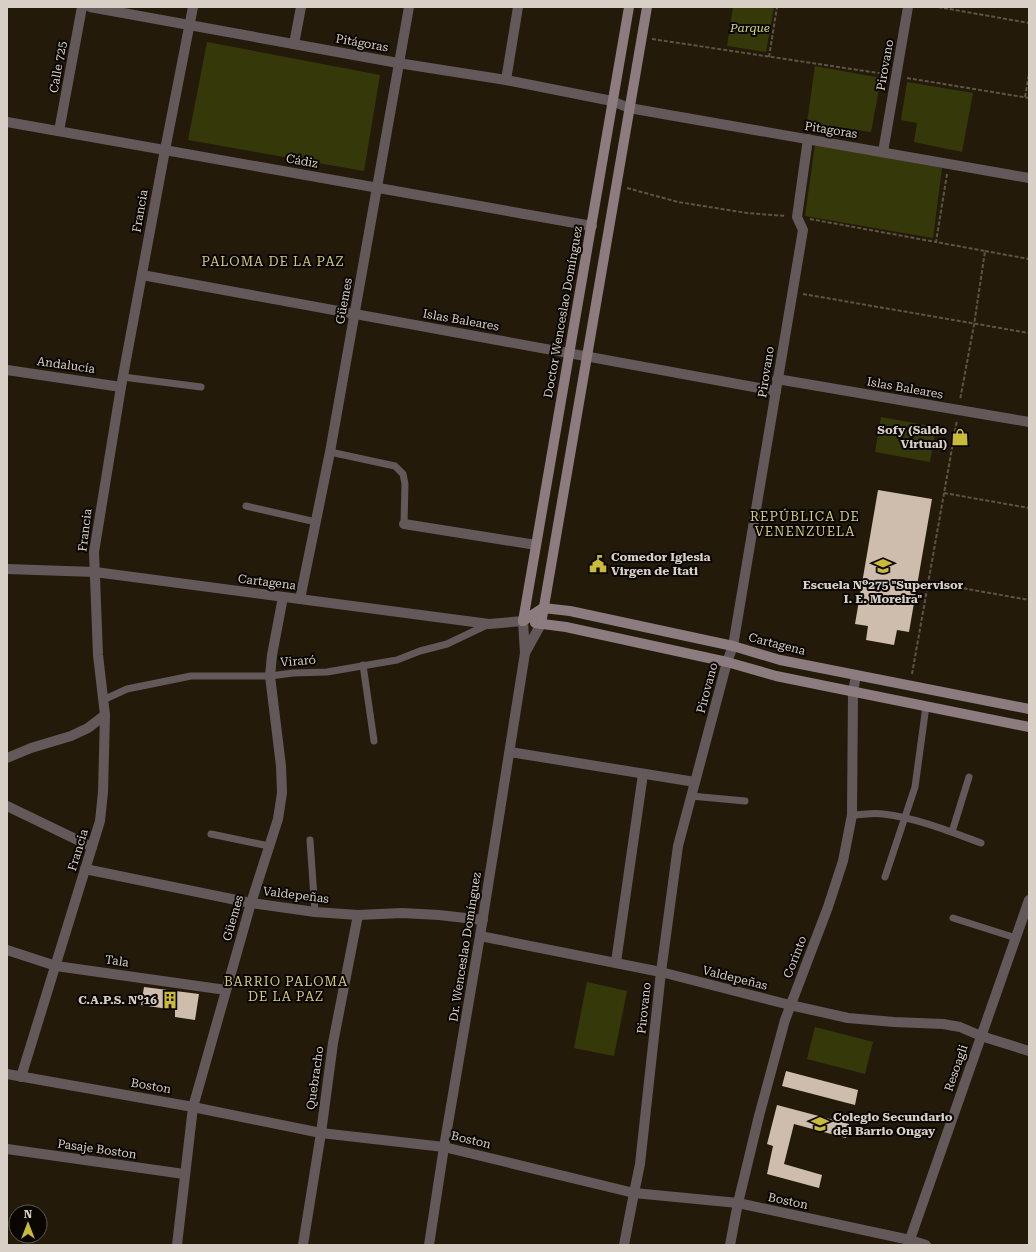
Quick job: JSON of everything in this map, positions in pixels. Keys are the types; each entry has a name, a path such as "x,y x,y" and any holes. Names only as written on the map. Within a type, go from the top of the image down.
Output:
{"main road":[{"name":"Doctor Wenceslao Domínguez","path":"523,621 592,226 628,7"},
{"path":"541,624 646,7"},
{"name":"Cartagena","path":"523,621 543,608 570,611 733,646 780,660 1029,709"},
{"name":"Cartagena","path":"523,621 566,627 727,662 776,676 1029,727"}],"street":[{"name":"Calle 725","path":"59,131 82,7"},
{"name":"Pitágoras","path":"90,7 398,63 506,80 612,101 629,108"},
{"name":"Francia","path":"21,1077 100,821 103,792 105,715 98,655 94,552 122,382 193,7"},
{"path":"294,44 301,7"},
{"name":"Güemes","path":"300,599 330,452 409,7"},
{"path":"506,80 518,7"},
{"name":"Pirovano","path":"883,152 908,7"},
{"name":"Pitagoras","path":"629,108 1029,178"},
{"name":"Cádiz","path":"7,122 592,226"},
{"name":"Pirovano","path":"624,1245 640,1164 661,972 678,846 727,662 733,646 803,230 797,217 808,139"},
{"name":"Islas Baleares","path":"142,275 776,391"},
{"name":"Andalucía","path":"7,370 122,382"},
{"name":"Islas Baleares","path":"777,379 1029,422"},
{"path":"404,524 536,545"},
{"name":"Cartagena","path":"7,569 95,572 490,624 507,624 523,621"},
{"name":"Güemes","path":"177,1245 184,1174 193,1107 251,903 278,819 282,793 282,766 270,676 272,655 283,597"},
{"name":"Dr. Wenceslao Domínguez","path":"429,1245 444,1147 483,920 525,653 523,621"},
{"name":"Dr. Wenceslao Domínguez","path":"525,653 541,624"},
{"name":"Corinto","path":"730,1245 738,1203 768,1081 790,1005 828,907 842,861 852,815 853,692 856,675"},
{"path":"7,758 30,748 71,736 88,728 105,715"},
{"path":"510,752 695,782"},
{"path":"616,962 643,774"},
{"path":"7,806 92,847"},
{"name":"Valdepeñas","path":"85,869 251,903 315,912 358,915 402,913 483,920"},
{"name":"Resoagli","path":"909,1242 1029,900"},
{"name":"Quebracho","path":"303,1245 321,1133 333,1044 358,915"},
{"name":"Valdepeñas","path":"480,936 661,972 790,1005 848,1018 942,1024 960,1027 981,1036 1029,1051"},
{"name":"Tala","path":"7,950 56,966 226,990"},
{"name":"Boston","path":"7,1074 193,1107 321,1133 444,1147 634,1193 738,1203 926,1245"},
{"name":"Pasaje Boston","path":"7,1149 184,1174"}],"lane":[{"path":"122,382 201,386"},
{"path":"330,452 395,466 403,474 405,484 404,524"},
{"path":"246,506 316,522"},
{"name":"Viraró","path":"104,700 127,689 191,676 270,676 293,673 327,672 396,660 420,651 447,644 490,624"},
{"path":"363,665 374,741"},
{"path":"884,877 915,787 926,706"},
{"path":"952,832 969,777"},
{"path":"691,796 745,801"},
{"path":"852,815 881,813 905,818 952,832 981,843"},
{"path":"211,834 269,846"},
{"path":"310,840 315,912"},
{"path":"953,918 1016,938"}],"path":[{"path":"769,57 777,7"},
{"path":"938,7 1029,23"},
{"path":"641,37 1029,98"},
{"path":"1025,97 1029,74"},
{"path":"936,242 949,164"},
{"path":"616,186 678,202 747,213 797,217 1029,259"},
{"path":"910,685 974,325 985,251"},
{"path":"792,292 974,325 1029,333"},
{"path":"944,494 1029,508"},
{"path":"928,582 1029,600"}],"green space":[{"name":"Parque","path":"733,7 774,7 766,52 727,46"},
{"path":"207,42 380,75 364,171 188,140"},
{"path":"815,66 881,78 871,132 807,123"},
{"path":"907,82 973,93 962,152 914,142 917,123 901,120"},
{"path":"815,144 942,168 933,238 805,216"},
{"path":"881,417 936,427 930,462 875,452"},
{"path":"587,982 627,991 614,1056 574,1048"},
{"path":"815,1027 873,1042 865,1074 807,1059"}],"building":[{"path":"878,490 932,499 909,632 897,630 894,645 866,640 868,626 855,624"},
{"name":"C.A.P.S. Nº16","path":"144,987 199,994 195,1020 175,1017 175,1010 141,1005"},
{"path":"786,1071 858,1090 855,1105 782,1086"},
{"name":"Colegio Secundario del Barrio Ongay","path":"777,1105 849,1124 846,1138 794,1124 784,1164 822,1175 819,1188 767,1174 773,1146 767,1144"}],"place":[{"name":"Sofy (Saldo Virtual)","path":"960,437"},
{"name":"Comedor Iglesia Virgen de Itati","path":"598,564"},
{"name":"Escuela Nº275 \"Supervisor I. E. Moreira\"","path":"883,566"},
{"name":"C.A.P.S. Nº16","path":"170,1000"},
{"name":"Colegio Secundario del Barrio Ongay","path":"820,1124"}],"district":[{"name":"PALOMA DE LA PAZ","path":"273,261"},
{"name":"REPÚBLICA DE VENENZUELA","path":"805,524"},
{"name":"BARRIO PALOMA DE LA PAZ","path":"286,988"}]}
